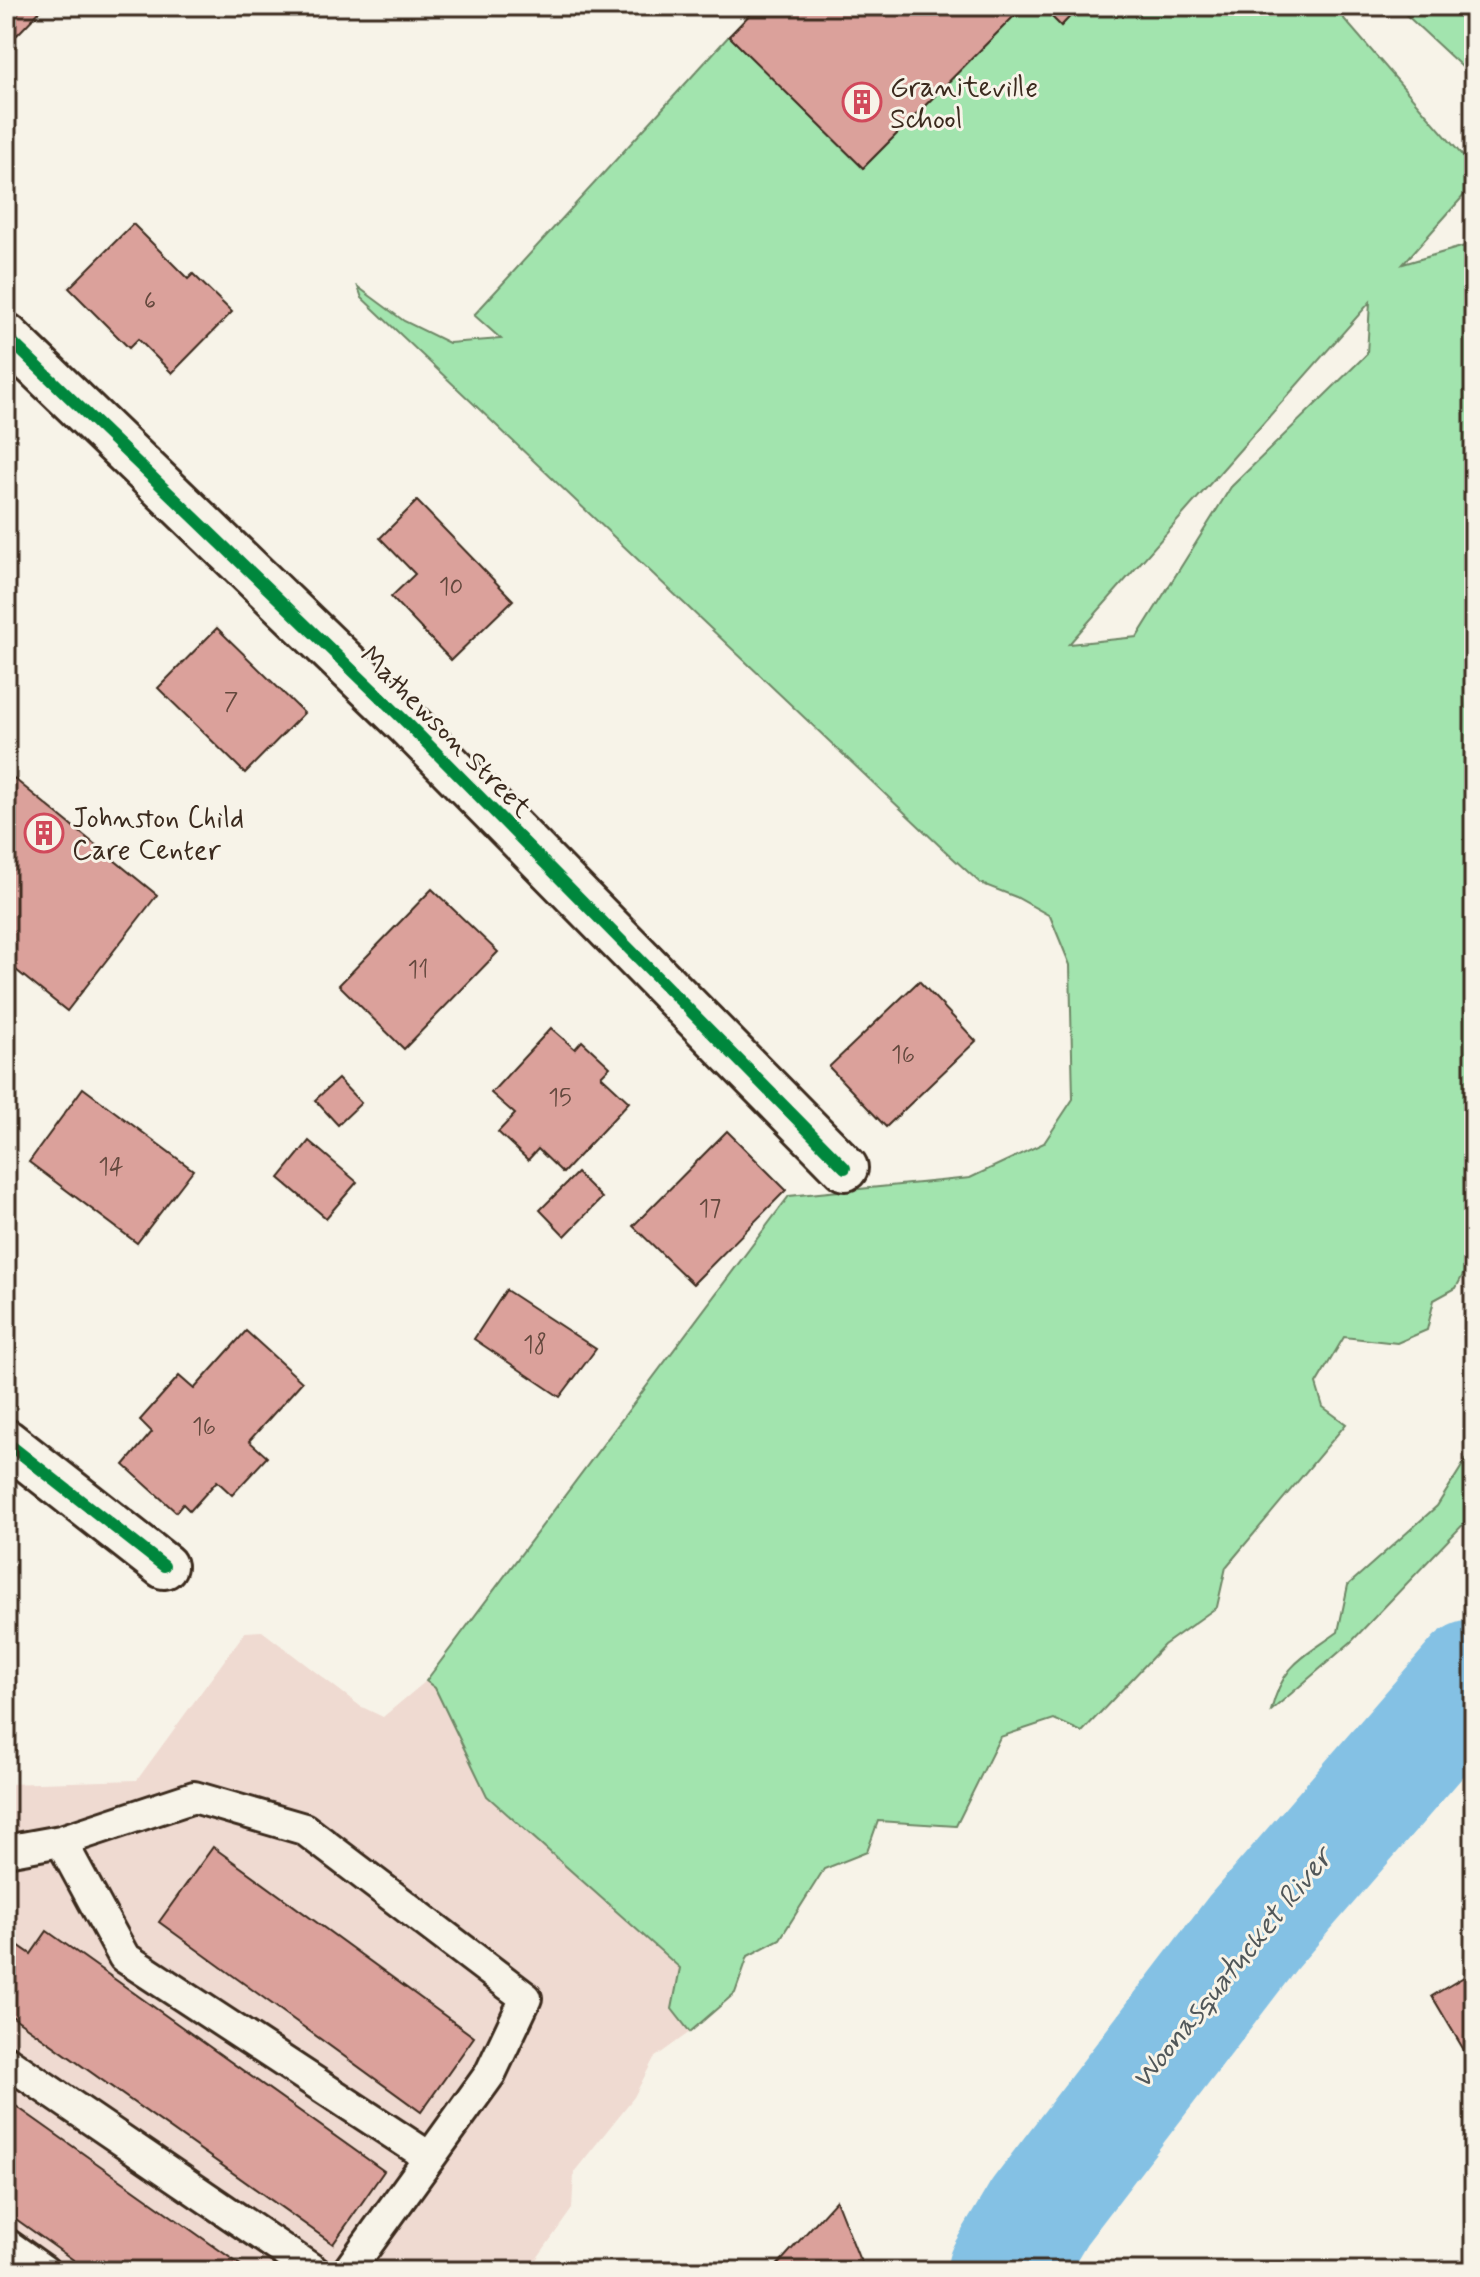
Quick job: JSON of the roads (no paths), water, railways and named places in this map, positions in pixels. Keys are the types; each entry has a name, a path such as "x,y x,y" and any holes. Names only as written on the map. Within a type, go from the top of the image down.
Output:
{"street":[{"name":"Mathewson Street","path":"6,336 408,724 845,1168"},
{"path":"6,1442 164,1566"}],"lane":[{"path":"6,1851 61,1841 194,1797 304,1829 526,1998 490,2074 348,2271"},
{"path":"61,1841 124,1957 429,2157"},
{"path":"6,2061 314,2271"},
{"path":"6,2244 44,2271"}],"waterway":[{"name":"Woonasquatucket River","path":"1004,2271 1039,2212 1253,1932 1474,1677"}],"place":[{"name":"Graniteville School","path":"862,102"},
{"name":"Johnston Child Care Center","path":"44,833"}]}
